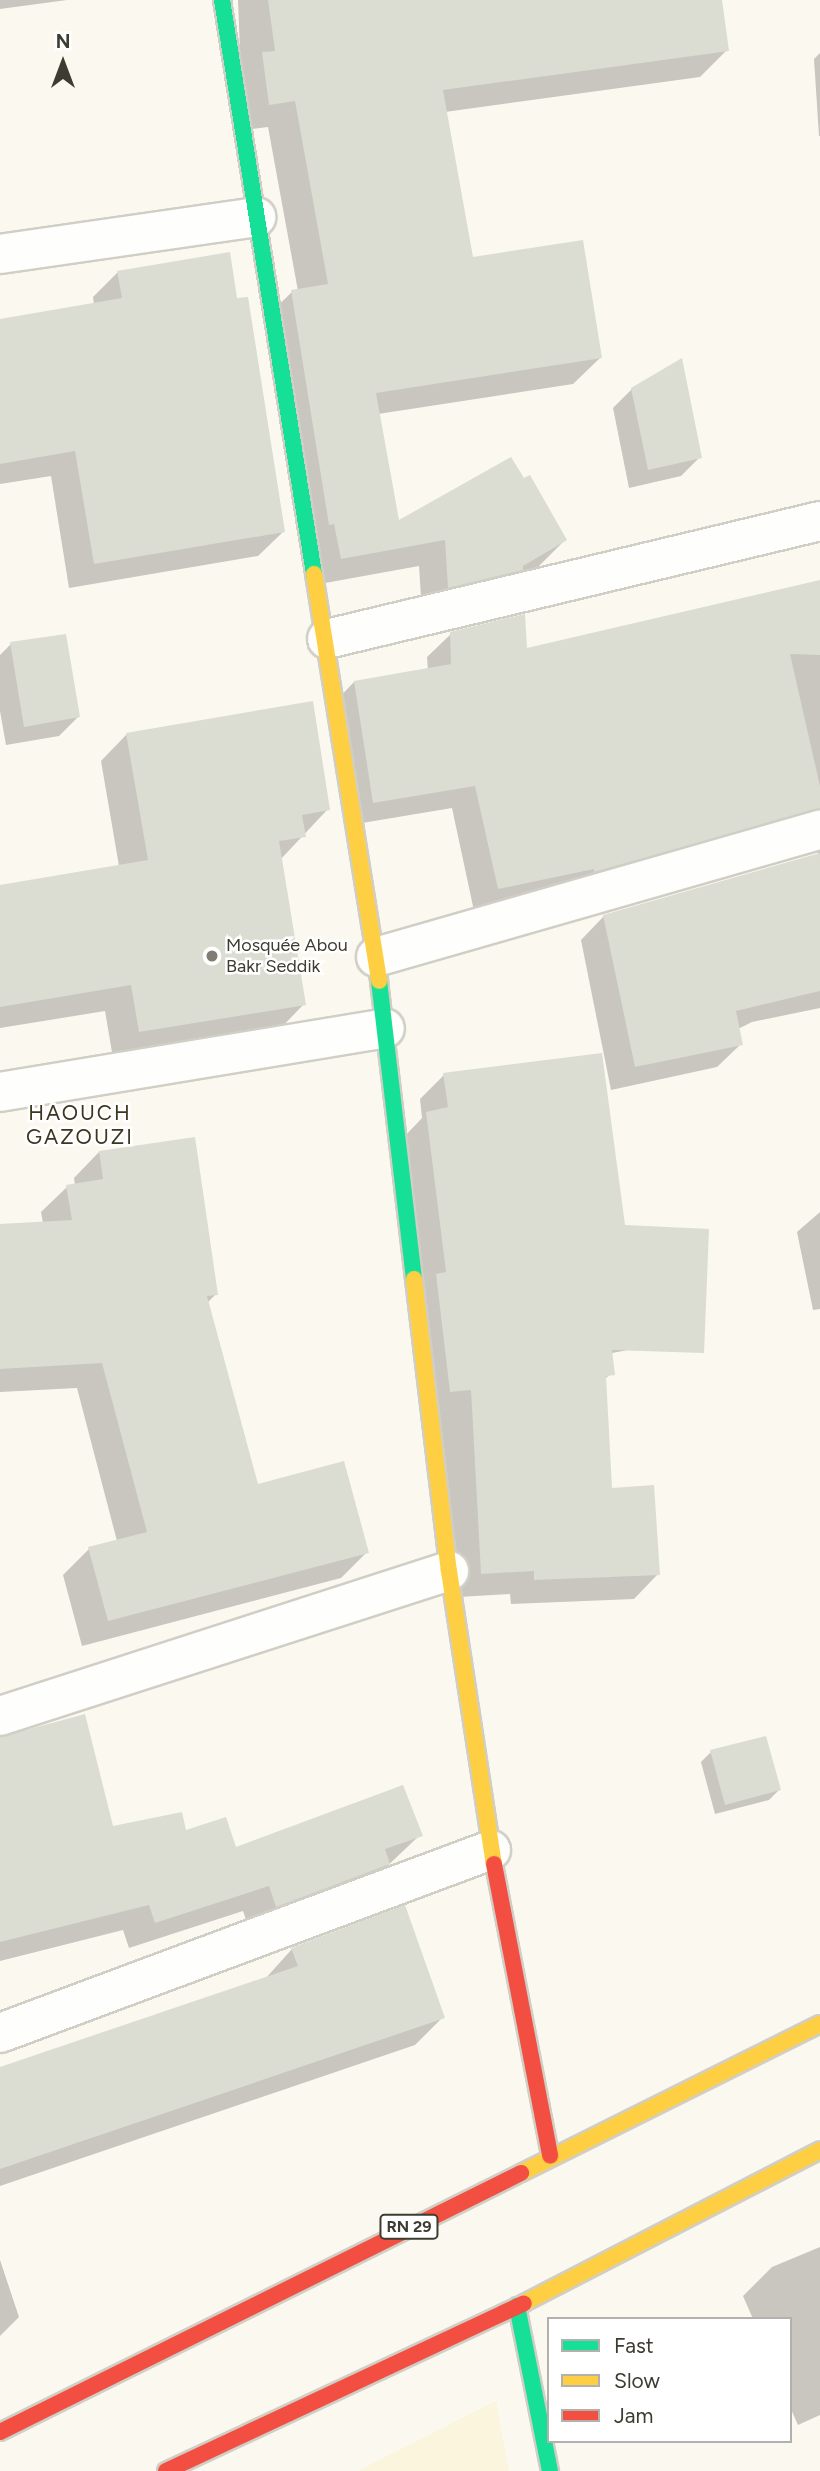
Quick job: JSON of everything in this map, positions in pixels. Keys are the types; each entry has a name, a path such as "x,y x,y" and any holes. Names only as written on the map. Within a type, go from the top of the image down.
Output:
{"main road":[{"path":"222,0 327,639 376,957 449,1571 491,1850 550,2156"},
{"name":"RN 29","path":"0,2432 820,2024"},
{"path":"166,2471 517,2306 820,2150"},
{"path":"517,2306 550,2471"}],"street":[{"path":"0,254 256,218"},
{"path":"327,639 820,521"},
{"path":"376,957 820,830"},
{"path":"0,1092 385,1027"},
{"path":"0,1716 449,1571"},
{"path":"0,2033 491,1850"}],"shaded area":[{"path":"496,2401 509,2471 358,2471"}],"building":[{"path":"268,0 722,0 729,51 443,90 473,257 583,240 602,358 376,393 399,520 511,457 524,478 530,475 567,540 523,566 523,570 448,588 445,540 341,559 334,524 329,525 291,290 328,284 295,101 269,105 262,52 275,51"},
{"path":"230,252 237,298 248,297 285,532 94,564 75,451 0,464 0,319 122,298 117,271"},
{"path":"682,358 702,458 648,470 631,388"},
{"path":"820,580 820,655 790,654 820,786 820,809 594,872 594,869 498,889 475,786 373,803 354,681 451,664 450,632 525,614 527,648"},
{"path":"66,634 80,717 24,727 10,642"},
{"path":"313,701 330,810 302,815 306,837 279,841 306,1005 139,1032 131,985 0,1007 0,885 148,860 126,733"},
{"path":"820,853 820,991 736,1011 743,1045 635,1067 603,915"},
{"path":"602,1053 625,1225 709,1229 704,1353 612,1350 615,1375 606,1376 612,1488 654,1485 660,1575 534,1580 534,1571 481,1574 471,1390 450,1392 436,1274 446,1272 426,1112 448,1107 443,1073"},
{"path":"195,1137 218,1295 207,1296 258,1484 344,1461 369,1553 108,1621 88,1547 147,1532 102,1363 0,1369 0,1224 72,1220 66,1185 103,1179 99,1151"},
{"path":"85,1714 113,1826 182,1812 186,1830 226,1817 236,1847 403,1785 423,1836 385,1849 390,1864 276,1907 269,1886 155,1923 149,1905 0,1942 0,1737"},
{"path":"766,1736 781,1790 725,1805 710,1750"},
{"path":"405,1905 445,2018 0,2169 0,2067 298,1966 291,1948"}],"traffic: fast":[{"path":"222,0 314,574"},
{"path":"379,981 414,1279"},
{"path":"517,2306 550,2471"}],"traffic: slow":[{"path":"314,574 379,981"},
{"path":"414,1279 449,1571 494,1864"},
{"path":"521,2173 820,2024"},
{"path":"524,2303 820,2150"}],"traffic: jam":[{"path":"494,1864 550,2156"},
{"path":"0,2432 521,2173"},
{"path":"166,2471 524,2303"}],"place":[{"name":"Mosquée Abou Bakr Seddik","path":"212,956"}],"district":[{"name":"HAOUCH GAZOUZI","path":"80,1125"}]}
